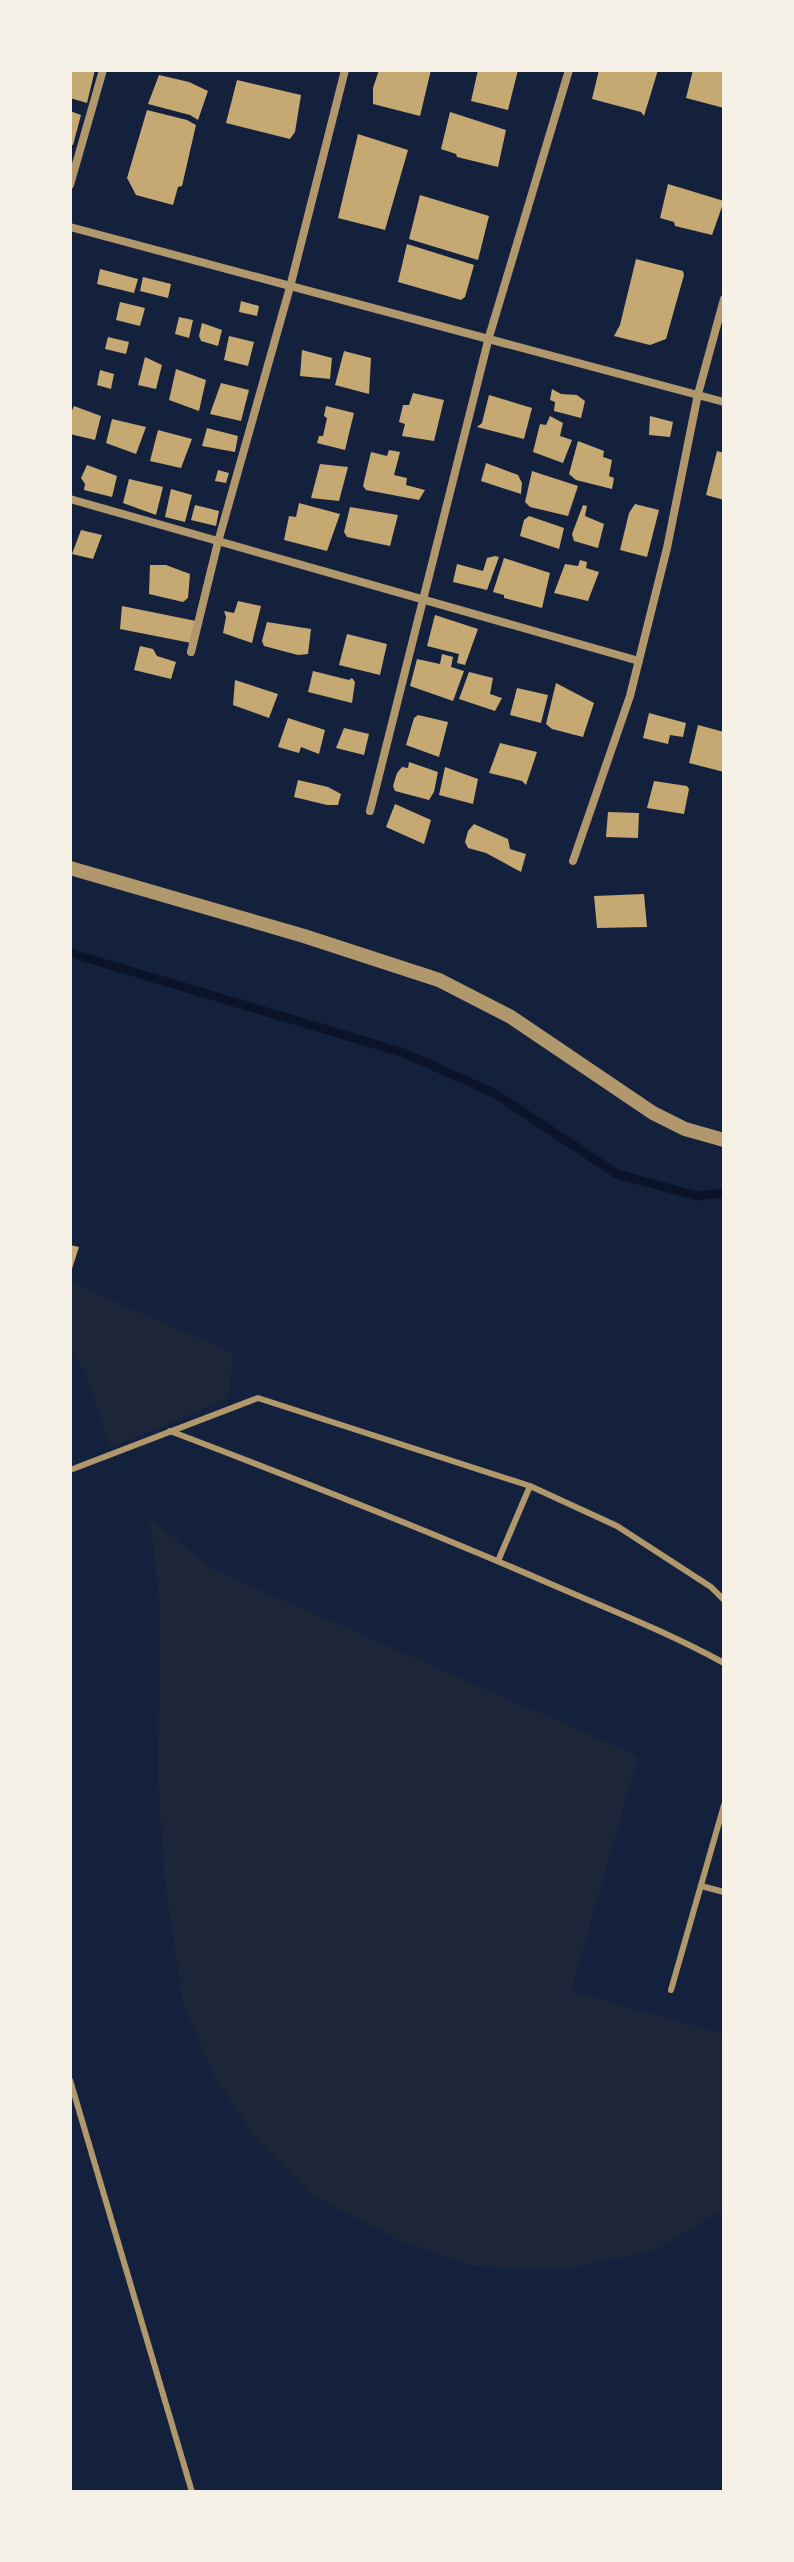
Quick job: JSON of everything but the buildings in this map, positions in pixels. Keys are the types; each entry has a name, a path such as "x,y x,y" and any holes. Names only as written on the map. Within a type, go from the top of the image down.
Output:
{"street":[{"path":"70,185 103,70"},
{"path":"191,652 345,70"},
{"path":"370,811 489,337 569,70"},
{"path":"70,227 724,402"},
{"path":"573,861 630,696 667,548 698,394 724,299"},
{"path":"70,499 639,661"},
{"path":"70,868 304,936 439,980 511,1017 653,1113 685,1129 724,1140"}],"lane":[{"path":"70,1470 258,1398 530,1486 617,1526 711,1587 724,1600"},
{"path":"170,1431 498,1561 685,1642 724,1663"},
{"path":"498,1561 530,1486"},
{"path":"671,1990 724,1805"},
{"path":"701,1886 724,1892"},
{"path":"70,2080 192,2492"}],"shaded area":[{"path":"70,1282 233,1353 229,1398 110,1448 86,1373 70,1352"},
{"path":"139,1509 214,1570 638,1756 571,1991 724,2034 724,2210 655,2250 562,2270 474,2266 398,2240 313,2196 259,2142 216,2079 183,2005 164,1874 158,1776 160,1608 151,1525"}],"waterway":[{"path":"70,953 404,1053 494,1093 617,1174 697,1196 724,1193"}]}
